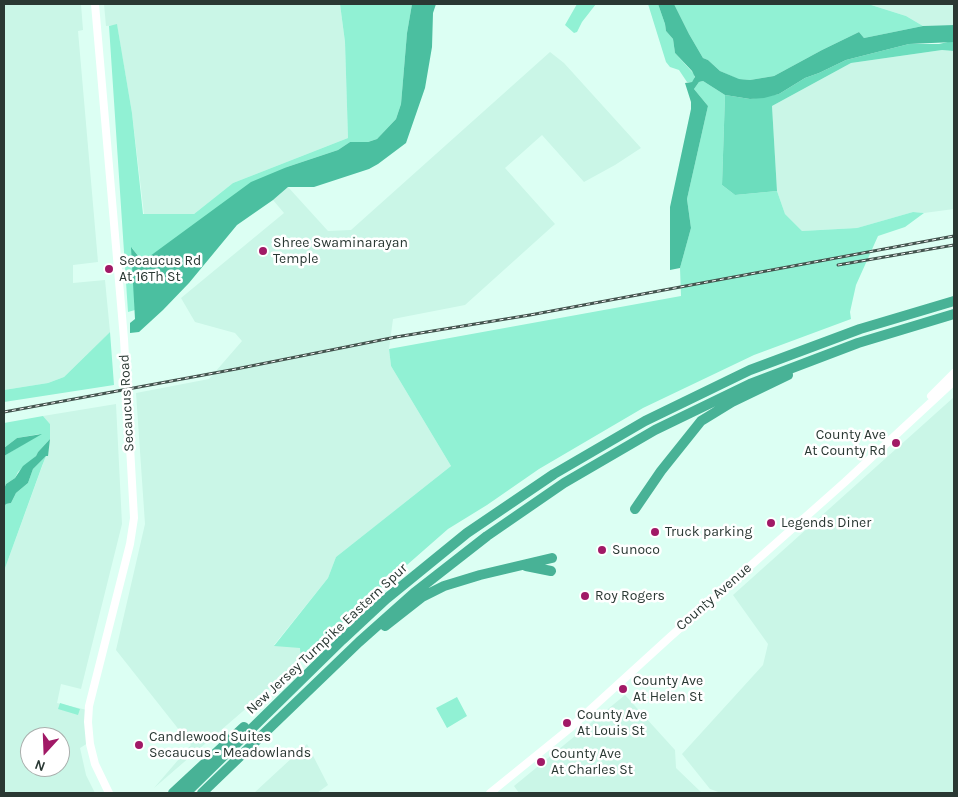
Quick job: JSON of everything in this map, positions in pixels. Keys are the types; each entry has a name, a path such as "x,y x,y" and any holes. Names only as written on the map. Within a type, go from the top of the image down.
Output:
{"highway":[{"name":"New Jersey Turnpike Eastern Spur","path":"187,793 377,606 435,558 510,503 584,455 666,410 750,370 849,332 954,300"},
{"name":"New Jersey Turnpike Eastern Spur","path":"202,793 391,613 450,564 526,508 574,476 635,441 698,409 777,373 837,350 954,314"},
{"path":"635,509 667,463 704,418 837,350"},
{"path":"344,656 418,600 433,591 456,582 552,558"},
{"path":"522,565 551,572"},
{"path":"174,793 257,716 288,693"}],"main road":[{"name":"Secaucus Road","path":"95,4 124,339 134,518 130,544 89,706 88,722 94,764 109,793"},
{"path":"910,422 933,393 954,373"},
{"path":"935,398 954,381"},
{"path":"935,398 954,385"},
{"name":"County Avenue","path":"490,793 569,730 670,637 845,482 935,398"}],"shaded area":[{"path":"4,4 81,4 83,30 78,31 98,262 73,265 73,283 105,280 110,332 64,377 48,383 4,390"},
{"path":"104,4 340,4 345,42 348,138 233,183 194,214 144,214 132,113 117,25 106,26"},
{"path":"340,4 412,4 407,33 401,104 396,119 377,139 368,142 350,142 338,150 287,167 146,259 139,257 132,248 135,310 128,312 109,26 117,24 132,113 143,214 194,214 233,183 348,138 345,42"},
{"path":"412,4 436,4 433,13 432,47 425,88 406,143 369,169 314,187 288,187 237,225 189,283 163,310 139,332 130,333 130,323 135,319 131,247 139,257 146,259 251,182 287,167 338,150 350,142 368,142 377,139 396,119 401,104 407,33"},
{"path":"577,4 596,4 577,32 574,33 565,25"},
{"path":"648,4 658,4 666,31 673,39 675,53 694,74 695,79 692,82 687,82 679,70 670,67 666,62"},
{"path":"658,4 674,4 703,58 720,71 739,79 750,80 774,76 859,32 864,38 923,26 954,25 954,42 909,44 846,60 805,78 779,94 764,98 750,99 725,95 703,81 699,82 694,89 708,106 687,199 691,228 680,268 670,270 670,207 691,109 691,102 685,83 692,82 695,77 692,71 675,53 673,39 666,31"},
{"path":"674,4 868,4 906,16 923,26 864,38 859,32 774,76 750,80 738,79 720,71 703,58"},
{"path":"868,4 954,4 954,25 923,26 906,16"},
{"path":"954,42 954,51 942,50 851,63 772,106 777,191 735,195 722,185 725,95 750,99 779,94 805,78 846,60 909,44 939,44"},
{"path":"942,50 954,51 954,209 924,213 913,212 857,228 802,231 785,214 777,191 772,106 851,63"},
{"path":"550,52 564,63 641,148 584,182 542,135 505,168 555,224 465,305 393,319 389,349 391,366 451,466 336,557 328,578 274,645 301,647 301,661 154,788 191,745 116,650 145,524 136,393 209,379 242,341 235,333 195,322 181,298 284,213 273,200 288,187 328,231 351,230"},
{"path":"703,81 725,95 722,185 735,195 777,191 785,214 802,231 857,228 913,212 924,213 905,227 878,236 856,285 850,312 851,319 754,355 643,408 539,469 448,529 301,661 300,648 274,646 328,578 336,557 451,466 391,366 389,349 681,296 680,268 691,228 687,199 708,106 694,89 699,82"},
{"path":"110,332 114,385 4,402 4,390 48,383 64,377"},
{"path":"954,397 954,793 721,793 710,789 682,754 763,665 768,644 733,595"},
{"path":"116,404 122,524 81,689 61,684 57,703 87,710 88,743 80,748 86,775 95,793 4,793 4,571 47,453 50,424 43,416"},
{"path":"43,416 50,424 50,439 36,456 18,472 15,478 6,484 4,489 4,456 40,434 17,438 4,448 4,423"},
{"path":"42,434 4,456 4,448 17,438"},
{"path":"50,439 48,456 33,469 28,483 16,493 11,503 6,504 4,507 4,489 6,484 15,478 23,466 36,456"},
{"path":"46,456 4,571 4,507 6,504 11,503 16,493 28,483 33,469"},
{"path":"625,695 675,750 676,768 702,793 519,793 514,786"},
{"path":"457,697 467,716 447,728 436,708"},
{"path":"60,703 80,709 78,715 58,709"},
{"path":"307,744 328,785 317,793 254,793"}],"railway":[{"path":"4,412 396,337 530,315 954,236"},
{"path":"838,265 954,245"}],"place":[{"name":"Shree Swaminarayan Temple","path":"263,251"},
{"name":"Secaucus Rd At 16Th St","path":"109,269"},
{"name":"County Ave At County Rd","path":"896,443"},
{"name":"Legends Diner","path":"771,523"},
{"name":"Truck parking","path":"655,532"},
{"name":"Sunoco","path":"602,550"},
{"name":"Roy Rogers","path":"585,596"},
{"name":"County Ave At Helen St","path":"623,689"},
{"name":"County Ave At Louis St","path":"567,723"},
{"name":"Candlewood Suites Secaucus - Meadowlands","path":"139,745"},
{"name":"County Ave At Charles St","path":"541,762"}]}
